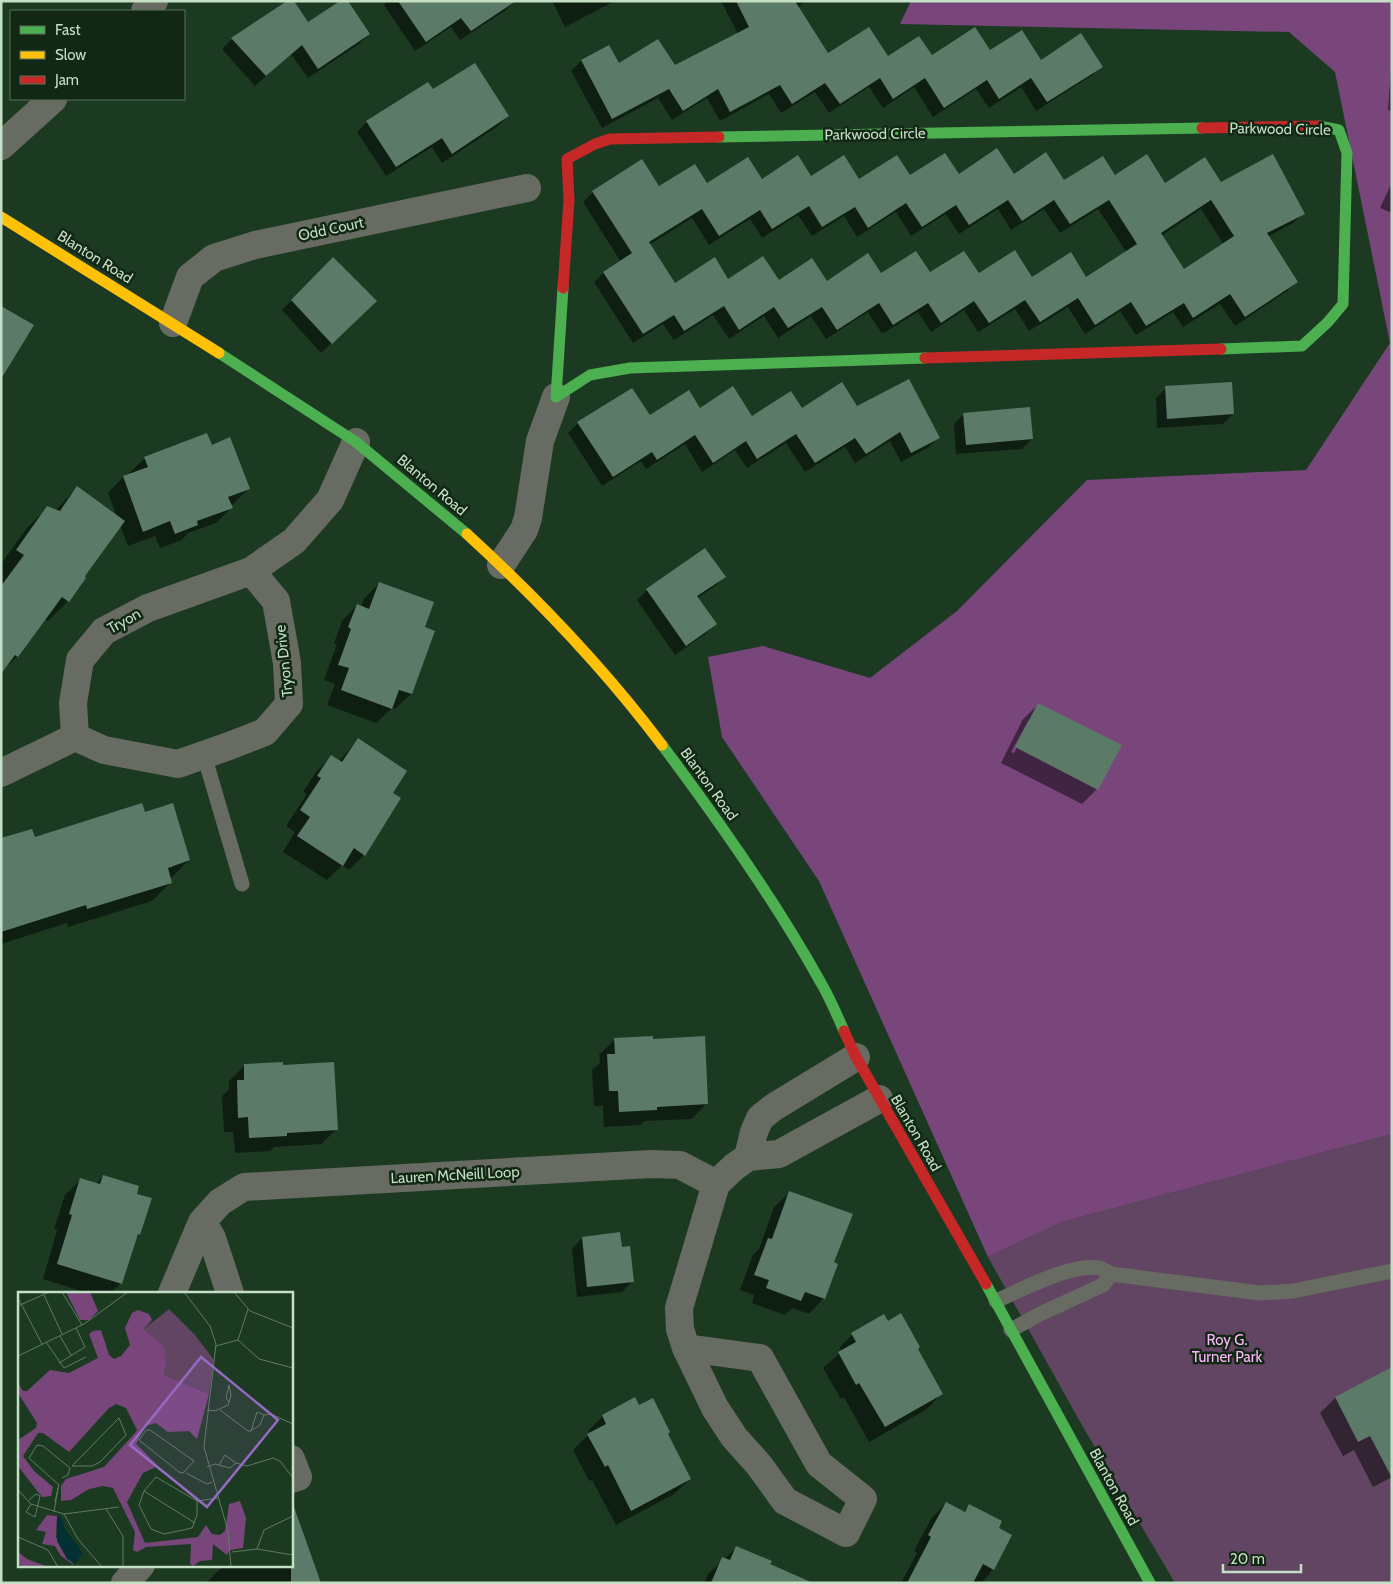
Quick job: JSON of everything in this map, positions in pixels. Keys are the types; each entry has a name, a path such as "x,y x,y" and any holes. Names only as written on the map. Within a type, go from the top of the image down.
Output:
{"street":[{"path":"1,146 52,100"},
{"name":"Parkwood Circle","path":"502,565 524,530 528,518 540,441 556,397 569,200 567,159 594,142 615,137 1319,126 1339,130 1347,153 1343,304 1328,322 1302,346 630,368 590,375 556,397"},
{"name":"Odd Court","path":"172,323 190,278 214,258 256,245 527,188"},
{"name":"Blanton Road","path":"1,217 172,323 356,442 449,518 502,565 564,628 626,700 697,791 757,878 822,984 856,1057 996,1301 1150,1583"},
{"path":"251,571 294,541 330,500 356,442"},
{"name":"Tryon","path":"75,737 73,703 80,660 104,631 148,608 251,571"},
{"name":"Tryon Drive","path":"75,737 104,750 178,764 265,732 289,704 287,663 276,601 251,571"},
{"path":"1,772 75,737"},
{"path":"748,1157 754,1132 760,1118 774,1107 856,1057"},
{"path":"686,1348 760,1358 819,1464 863,1499 846,1533 785,1501 734,1437 715,1408 686,1348 680,1329 679,1308 716,1184 748,1157 780,1154 879,1099"},
{"name":"Lauren McNeill Loop","path":"172,1292 202,1222 220,1202 244,1188 651,1164 680,1165 716,1184"},
{"path":"202,1222 212,1238 230,1292"},
{"path":"292,1462 298,1477 292,1479"},
{"path":"125,1583 141,1566"}],"lane":[{"path":"204,755 242,884"},
{"path":"996,1301 1050,1277 1081,1269 1102,1268 1111,1274 1260,1293 1293,1291 1392,1271"},
{"path":"1011,1330 1040,1314 1103,1285 1111,1274"}],"green space":[{"name":"Roy G. Turner Park","path":"1392,1134 1392,1583 1175,1583 1083,1427 988,1257 1062,1222"}],"shaded area":[{"path":"911,1 1392,1 1392,1134 1062,1222 988,1257 819,881 722,737 708,657 763,646 870,678 957,611 1087,480 1306,470 1390,343 1335,72 1289,32 900,24"}],"building":[{"path":"287,1 294,1 308,22 340,1 348,1 370,34 318,69 302,45 266,76 231,38"},
{"path":"398,1 516,1 471,31 461,18 426,42"},
{"path":"736,1 795,1 828,53 869,27 888,56 919,36 932,55 975,27 990,50 1022,30 1041,60 1081,33 1103,67 1047,102 1031,78 999,99 987,80 944,108 925,78 893,99 880,78 840,104 825,83 792,104 780,85 730,112 718,89 683,111 669,89 612,119 581,60 609,45 619,63 658,39 675,65 749,27"},
{"path":"475,63 509,116 452,154 442,138 396,167 366,121 428,82 433,89"},
{"path":"997,148 1014,174 1046,152 1064,180 1103,156 1115,175 1147,154 1165,183 1205,157 1221,182 1273,154 1305,214 1267,233 1298,282 1245,317 1230,294 1193,318 1184,303 1146,326 1131,302 1095,325 1078,298 1040,322 1025,300 989,323 974,301 941,323 928,303 893,325 879,303 837,330 822,307 788,328 774,307 739,330 724,306 684,331 674,315 643,334 603,272 632,253 592,191 642,159 659,186 695,164 707,183 748,157 762,179 798,155 811,176 844,155 859,179 897,155 910,175 945,153 959,174","holes":["1008,200 1022,221 1054,200 1070,224 1109,200 1137,244 1086,277 1071,252 1032,277 1015,250 979,273 964,251 930,272 916,251 881,273 868,253 827,281 812,258 779,280 763,256 728,279 715,257 675,283 649,242 702,209 719,236 760,210 772,229 809,206 822,227 855,207 868,228 906,203 922,227 956,205 969,225","1211,200 1234,236 1184,269 1161,233"]},
{"path":"333,257 377,301 332,344 291,300"},
{"path":"1,306 34,325 1,379"},
{"path":"909,379 940,438 911,453 900,432 866,454 855,438 815,463 796,434 757,459 746,441 713,463 695,435 657,460 652,452 613,477 577,422 632,388 650,415 689,390 700,408 733,386 752,416 791,391 802,408 842,382 857,406"},
{"path":"1232,382 1234,414 1167,419 1165,386"},
{"path":"1030,407 1033,439 966,445 963,413"},
{"path":"207,433 212,445 230,437 250,489 228,497 233,508 197,521 198,525 175,534 170,521 143,532 123,476 148,467 144,457"},
{"path":"77,486 125,521 85,576 86,578 69,602 62,597 18,657 15,655 1,674 1,586 24,555 16,550 47,506 60,511"},
{"path":"705,548 726,577 697,596 717,624 686,646 646,589"},
{"path":"379,582 434,602 425,627 435,631 412,694 399,690 392,709 341,690 349,668 338,665 351,629 348,627 357,604 369,609"},
{"path":"1038,703 1122,745 1098,790 1015,747"},
{"path":"358,738 407,771 393,793 401,798 365,856 354,848 343,866 297,836 310,817 300,810 321,778 317,776 331,755 342,762"},
{"path":"142,803 145,812 173,803 190,860 168,868 172,883 87,909 86,905 1,932 1,838 32,829 35,837"},
{"path":"653,1036 653,1039 705,1036 708,1104 657,1107 657,1110 619,1112 618,1091 609,1091 607,1054 615,1054 614,1038"},
{"path":"283,1062 283,1065 334,1062 338,1130 287,1133 287,1136 249,1138 248,1117 238,1118 237,1080 244,1080 244,1064"},
{"path":"103,1175 139,1186 137,1194 152,1198 122,1284 57,1264 72,1215 69,1214 80,1178 100,1184"},
{"path":"789,1191 853,1214 834,1262 838,1264 825,1299 805,1292 801,1301 766,1288 769,1280 754,1275 768,1238 772,1239"},
{"path":"620,1232 622,1247 630,1246 634,1282 587,1287 582,1237"},
{"path":"901,1313 943,1394 885,1427 859,1383 856,1385 838,1352 856,1342 851,1333 884,1314 888,1321"},
{"path":"1392,1367 1392,1478 1370,1436 1358,1442 1335,1397"},
{"path":"635,1397 639,1405 653,1398 670,1432 668,1434 691,1479 631,1511 608,1465 605,1467 587,1434 606,1424 602,1415"},
{"path":"946,1502 965,1512 969,1504 1002,1521 999,1528 1012,1535 994,1570 983,1564 973,1583 907,1583 931,1537 928,1535"},
{"path":"292,1507 294,1507 321,1583 291,1583"},
{"path":"736,1546 772,1561 770,1564 813,1583 711,1583 722,1557 730,1560"}],"traffic: fast":[{"path":"1221,349 1302,346 1328,322 1343,304 1347,153 1339,130 1319,126"},
{"path":"719,137 1202,128"},
{"path":"563,288 556,397 590,375 630,368 925,358"},
{"path":"219,353 356,442 467,534"},
{"path":"662,745 766,891 824,989 844,1031"},
{"path":"986,1284 1150,1583"}],"traffic: slow":[{"path":"1,217 219,353"},
{"path":"467,534 545,609 594,662 662,745"}],"traffic: jam":[{"path":"1202,128 1319,126"},
{"path":"563,288 569,200 567,159 595,144 610,139 719,137"},
{"path":"925,358 1221,349"},
{"path":"844,1031 856,1057 986,1284"}]}
